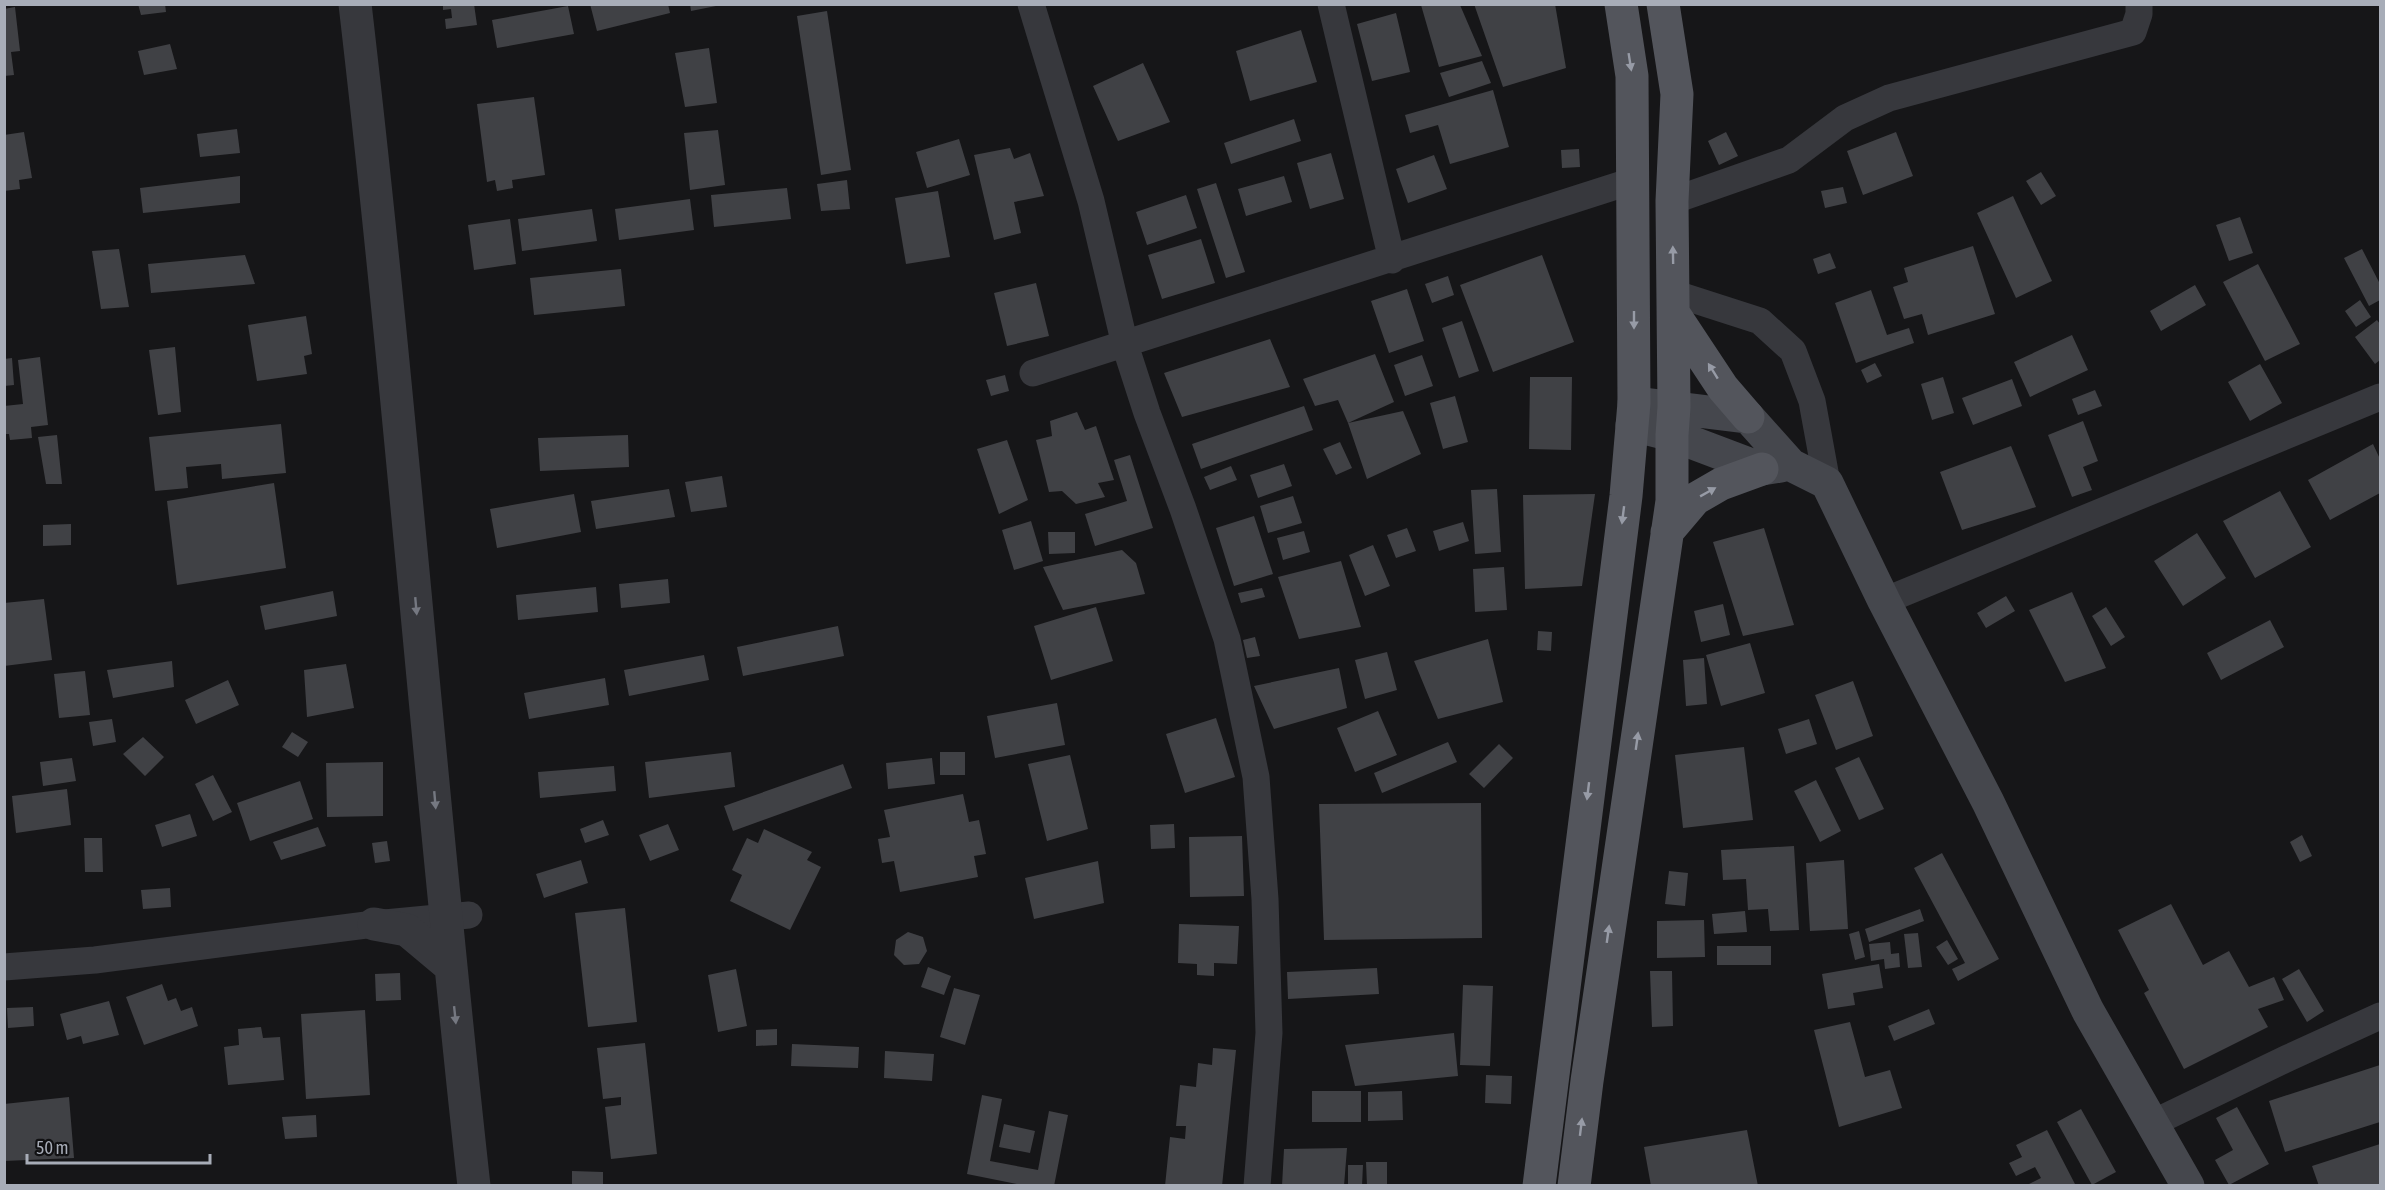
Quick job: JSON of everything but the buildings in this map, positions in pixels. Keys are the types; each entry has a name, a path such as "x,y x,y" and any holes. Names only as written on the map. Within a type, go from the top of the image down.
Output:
{"main road":[{"path":"1539,1185 1626,496 1633,414 1632,76 1621,4"},
{"path":"1574,1185 1587,1081 1672,501 1674,303 1672,201 1677,94 1663,4"},
{"path":"1674,303 1724,388 1748,417 1776,467"},
{"path":"1633,414 1673,421 1748,417"},
{"path":"1673,421 1776,467 1827,483 1884,601 1988,802 2088,1011 2188,1185"},
{"path":"1667,532 1695,499 1722,484 1776,467"}],"street":[{"path":"355,4 457,916 494,1185"},
{"path":"375,4 411,342 457,916 450,966 474,1185"},
{"path":"1032,4 1091,201 1125,345 1227,639 1256,777 1265,899 1269,1033 1257,1185"},
{"path":"1331,4 1392,260"},
{"path":"1672,201 1789,160 1845,117 1889,98 2133,32 2139,14 2139,4"},
{"path":"1034,373 1392,260 1481,228 1632,181"},
{"path":"1674,303 1760,321 1793,351 1812,401 1827,483"},
{"path":"1884,601 2380,397"},
{"path":"4,967 95,960 374,924 457,916"},
{"path":"374,924 407,930 450,966"},
{"path":"2151,1124 2380,1016"}]}
